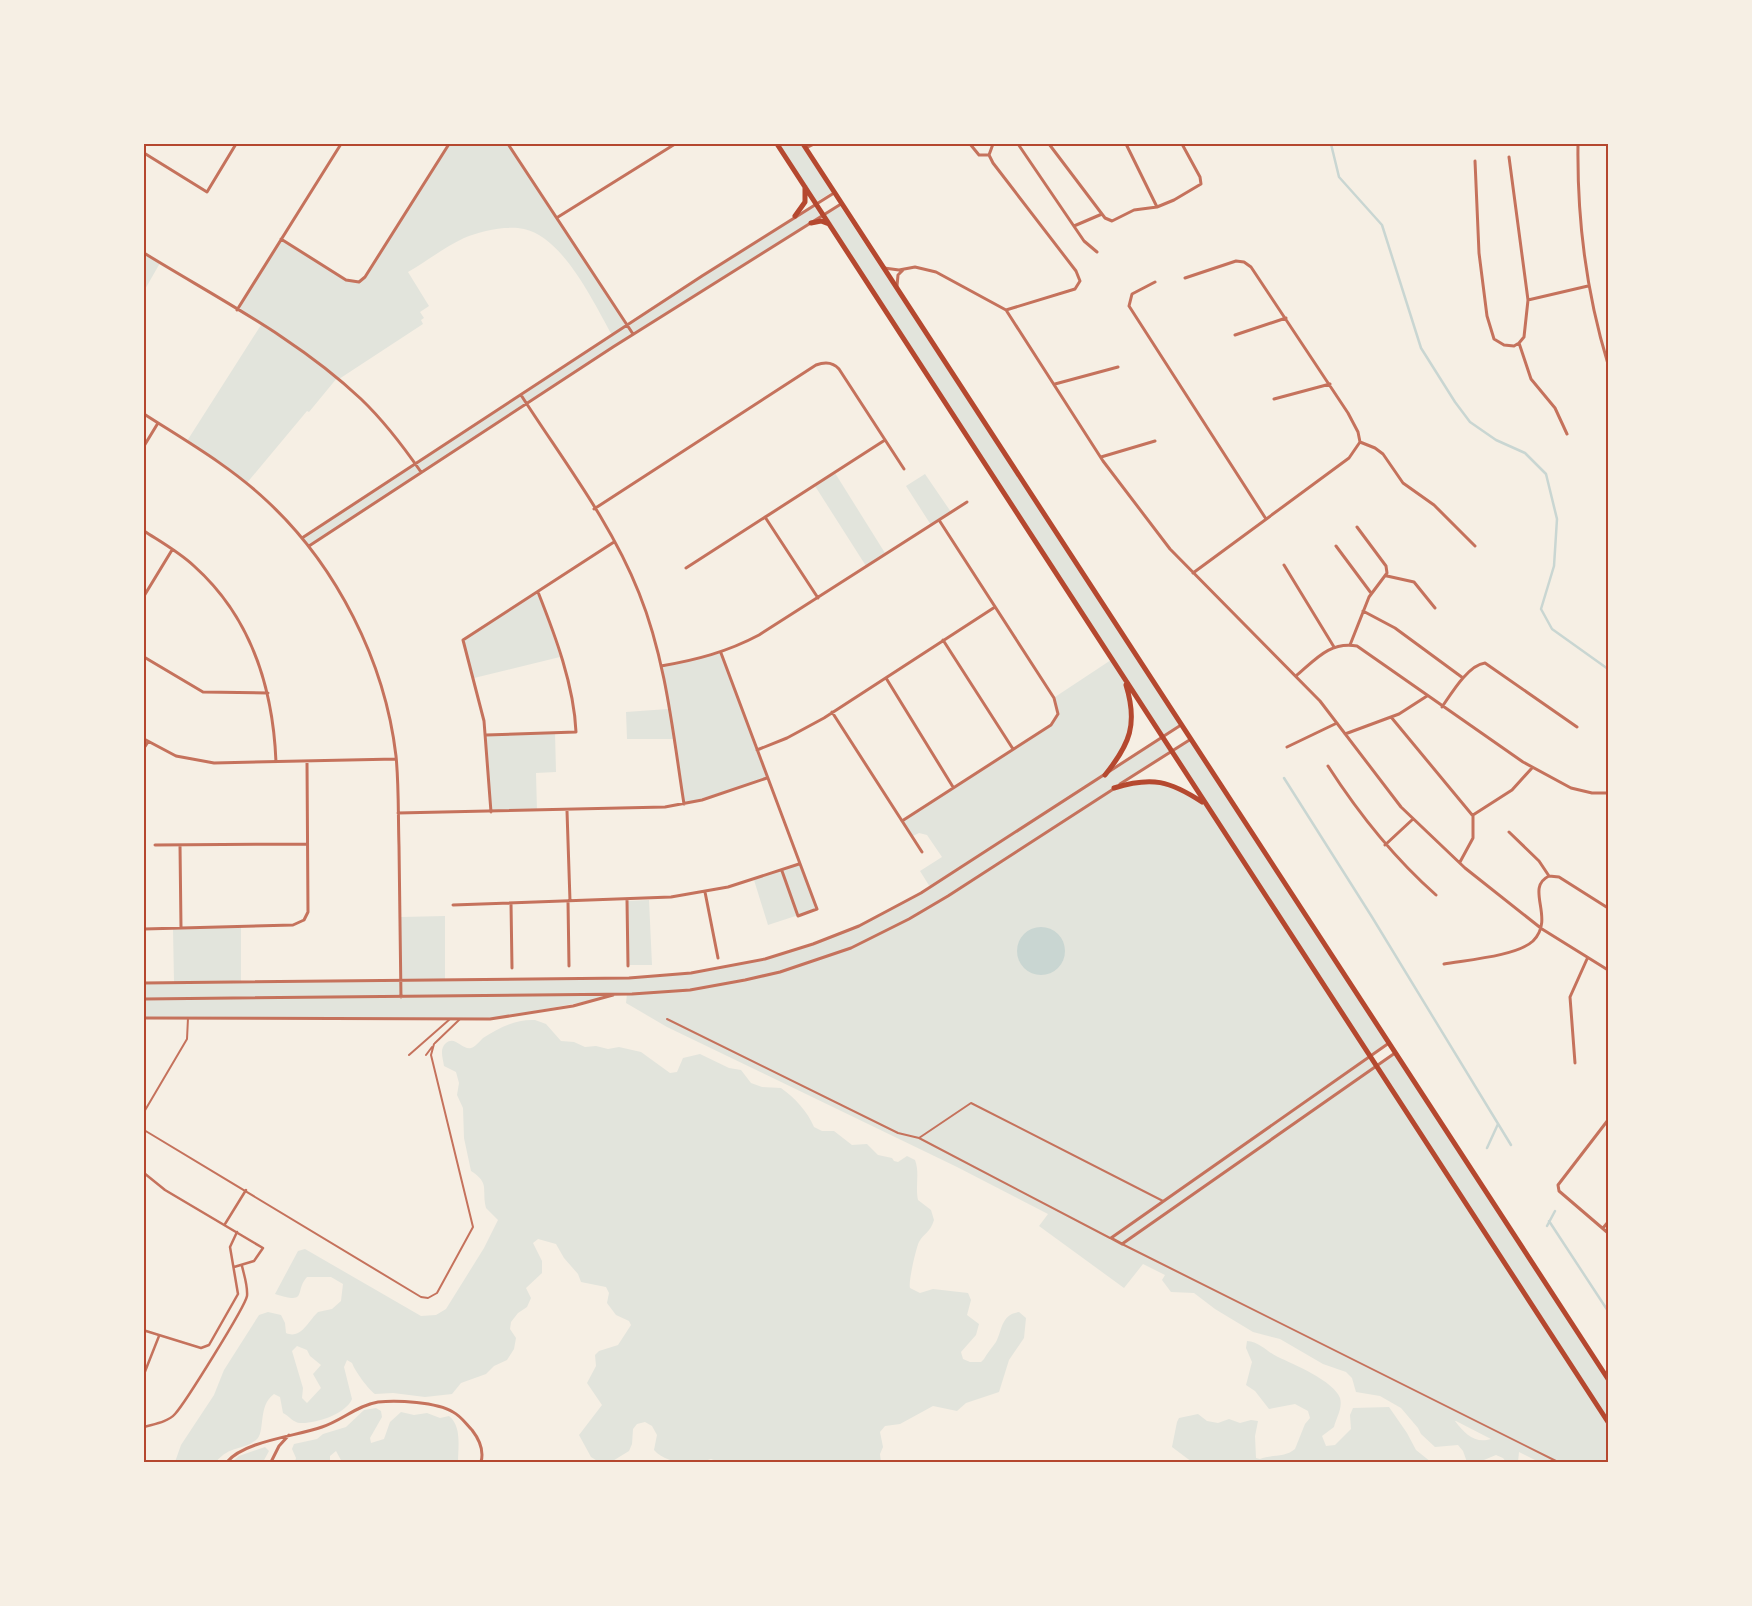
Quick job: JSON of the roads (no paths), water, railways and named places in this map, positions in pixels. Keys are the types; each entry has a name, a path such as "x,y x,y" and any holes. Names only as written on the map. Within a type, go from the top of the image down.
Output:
{"main road":[{"path":"777,144 1171,752 1500,1253 1608,1422"},
{"path":"804,146 1608,1379"},
{"path":"795,216 805,202 805,186"},
{"path":"811,223 821,221 829,224"},
{"path":"1105,775 1120,756 1130,734 1132,710 1124,679"},
{"path":"1114,788 1137,782 1162,782 1177,787 1205,804"}],"street":[{"path":"144,153 207,192 236,144"},
{"path":"237,310 341,144"},
{"path":"281,239 346,280 359,282 365,276 449,144"},
{"path":"508,144 558,217 633,334"},
{"path":"558,217 676,144"},
{"path":"804,146 814,144"},
{"path":"970,144 979,156 989,155"},
{"path":"993,144 989,155 997,169 1080,278 1080,283 1075,289 1006,310"},
{"path":"1018,144 1084,241 1097,252"},
{"path":"1049,144 1107,220 1115,221 1134,210 1157,207 1183,196 1201,184 1200,177 1182,144"},
{"path":"1126,144 1157,207"},
{"path":"1578,144 1582,252 1588,286 1608,364"},
{"path":"1475,161 1482,282 1491,332 1500,344 1510,346 1519,344 1524,337 1528,300 1510,157"},
{"path":"302,538 795,216 835,192"},
{"path":"309,546 633,334 841,204"},
{"path":"1074,226 1102,214"},
{"path":"144,253 309,355 339,379 378,417 421,472"},
{"path":"1185,278 1236,261 1244,262 1251,267 1330,384 1355,425 1360,442"},
{"path":"882,267 893,270 915,267 936,272 1006,310 1100,457 1170,548 1296,676 1337,723 1401,807 1460,862 1542,929 1608,970"},
{"path":"897,289 898,275 906,269"},
{"path":"1155,282 1132,294 1129,306 1266,519"},
{"path":"1528,300 1588,286"},
{"path":"1235,335 1286,318"},
{"path":"1519,344 1531,379 1555,408 1567,434"},
{"path":"594,509 820,364 828,364 839,369 904,469"},
{"path":"1055,384 1118,368"},
{"path":"1274,399 1330,384"},
{"path":"520,395 614,542 638,591 653,633 661,666 684,804"},
{"path":"144,414 213,458 266,500 309,546 341,597 364,643 383,697 396,759 401,997"},
{"path":"144,446 158,423"},
{"path":"686,568 885,440"},
{"path":"1100,457 1155,440"},
{"path":"1193,573 1349,458 1360,442"},
{"path":"1360,442 1375,448 1383,454 1403,483 1434,505 1475,546"},
{"path":"661,666 721,653 759,635 967,502"},
{"path":"765,517 818,598"},
{"path":"902,821 1051,725 1058,714 1054,698 939,520"},
{"path":"1350,645 1371,593 1387,576 1386,566 1357,527"},
{"path":"144,531 201,572 234,612 258,658 268,693 276,762"},
{"path":"491,812 486,735 477,691 463,640 614,542"},
{"path":"1336,546 1371,593"},
{"path":"144,596 172,550"},
{"path":"1284,565 1334,647"},
{"path":"1387,576 1414,582 1435,608"},
{"path":"486,735 576,732 572,704 563,667 553,631 538,592"},
{"path":"757,750 787,738 832,712 995,607"},
{"path":"1363,611 1395,628 1463,678"},
{"path":"943,640 1013,749"},
{"path":"1296,676 1321,654 1334,647 1350,645 1372,655 1442,707 1532,768 1571,788 1592,793 1608,793"},
{"path":"721,653 817,909 798,916 782,871"},
{"path":"144,657 203,692 268,693"},
{"path":"1442,707 1463,678 1480,663 1486,663 1577,727"},
{"path":"886,678 953,788"},
{"path":"1345,734 1391,717 1427,696"},
{"path":"832,712 922,852"},
{"path":"1391,717 1472,816 1474,828 1472,838 1460,862"},
{"path":"1287,747 1337,723"},
{"path":"144,983 666,976 714,970 792,951 859,926 905,903 1182,725"},
{"path":"144,1000 618,994 715,986 780,972 842,952 880,934 941,900 1191,739"},
{"path":"144,748 146,740 168,753 190,760 229,763 396,759"},
{"path":"144,928 292,925 304,920 308,912 307,762"},
{"path":"1328,766 1385,844 1436,895"},
{"path":"1472,816 1512,790 1532,768"},
{"path":"398,813 647,809 684,804 718,796 767,778"},
{"path":"567,811 569,966"},
{"path":"1385,844 1414,819"},
{"path":"1509,832 1540,861 1549,876 1560,878 1608,908"},
{"path":"155,845 307,844"},
{"path":"180,845 181,928"},
{"path":"453,905 627,900 705,892 782,871 800,864"},
{"path":"1444,964 1507,952 1532,942 1542,929 1538,889 1549,876"},
{"path":"705,892 718,958"},
{"path":"627,900 628,966"},
{"path":"511,903 512,968"},
{"path":"1575,1063 1570,998 1588,959"},
{"path":"144,1018 490,1019 530,1014 618,994"},
{"path":"1390,1043 1111,1238 1122,1244 1396,1053"},
{"path":"1608,1120 1560,1179 1559,1191 1608,1233"},
{"path":"144,1173 165,1190 263,1248 254,1261 234,1268"},
{"path":"225,1224 246,1190"},
{"path":"1603,1228 1608,1222"},
{"path":"146,1331 201,1348 209,1345 238,1294 230,1247 237,1232"},
{"path":"144,1427 160,1422 175,1414 243,1305 247,1293 242,1266"},
{"path":"144,1374 159,1336"},
{"path":"227,1462 238,1452 290,1435 321,1428 372,1404 421,1403 443,1407 458,1414 476,1434 481,1448 481,1462"},
{"path":"271,1462 279,1446 290,1435"}],"lane":[{"path":"144,1112 187,1039 188,1018"},
{"path":"667,1019 898,1133 919,1138 1111,1238"},
{"path":"410,1055 450,1020"},
{"path":"426,1055 434,1044 460,1020"},
{"path":"144,1130 421,1297 428,1298 434,1296 473,1227 433,1063 432,1050 434,1044"},
{"path":"919,1138 971,1103 1163,1201"},
{"path":"1122,1244 1558,1462"}],"waterway":[{"path":"1331,144 1339,177 1382,225 1421,348 1455,402 1470,422 1496,440 1525,453 1546,474 1557,519 1554,566 1541,609 1552,629 1608,669"},
{"path":"1284,778 1372,917 1511,1145"},
{"path":"1487,1148 1498,1124"},
{"path":"1547,1226 1555,1211"},
{"path":"1549,1221 1608,1311"}]}
